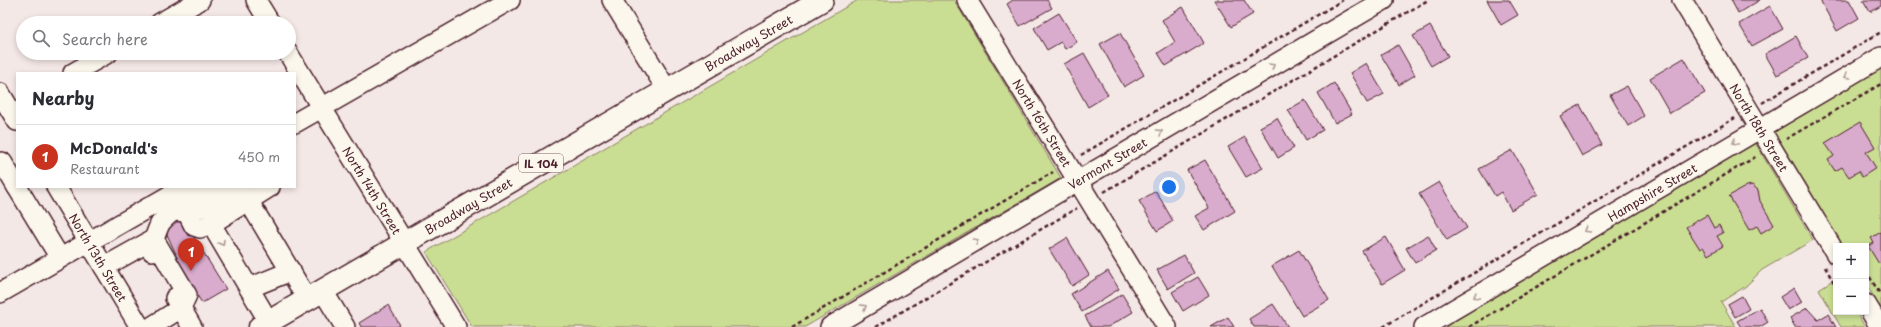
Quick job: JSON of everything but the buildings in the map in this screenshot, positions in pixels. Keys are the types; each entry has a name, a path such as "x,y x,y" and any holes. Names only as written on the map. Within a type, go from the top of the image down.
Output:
{"main road":[{"name":"Broadway Street","path":"264,324 822,0"}],"street":[{"path":"172,16 200,0"},
{"path":"256,0 266,16"},
{"path":"296,122 510,0"},
{"path":"612,0 667,90"},
{"name":"North 16th Street","path":"967,0 1079,180 1167,327"},
{"name":"Vermont Street","path":"830,327 1384,0"},
{"name":"North 18th Street","path":"1682,0 1833,249"},
{"name":"Hampshire Street","path":"1424,327 1881,57"},
{"path":"75,72 96,60"},
{"name":"North 14th Street","path":"292,60 456,327"},
{"path":"0,163 2,162 16,185"},
{"path":"18,188 60,258"},
{"name":"North 13th Street","path":"57,188 140,327"},
{"path":"0,292 182,188"},
{"path":"180,212 194,226 200,228 210,224 242,197 267,188"},
{"path":"192,327 152,256 154,238 160,223 180,212 187,200 205,190 225,192 242,197 291,271 345,327"},
{"path":"210,224 249,288 264,324"},
{"path":"104,267 154,238"},
{"path":"249,288 291,271"},
{"path":"151,327 181,308"},
{"path":"1869,309 1880,327"}],"path":[{"path":"876,327 1428,0"},
{"path":"1383,327 1881,32"},
{"path":"1469,327 1881,84"},
{"path":"1869,276 1881,296"}],"green space":[{"path":"858,0 954,0 1061,178 805,327 472,327 426,252"},
{"path":"1881,67 1881,309 1869,289 1869,243 1841,243 1772,131"},
{"path":"1754,141 1813,240 1762,270 1746,286 1721,302 1736,327 1438,327"},
{"path":"1833,280 1833,313 1819,289"},
{"path":"1834,315 1858,315 1865,327 1841,327"}],"place":[{"name":"McDonald's","path":"191,271"}]}
